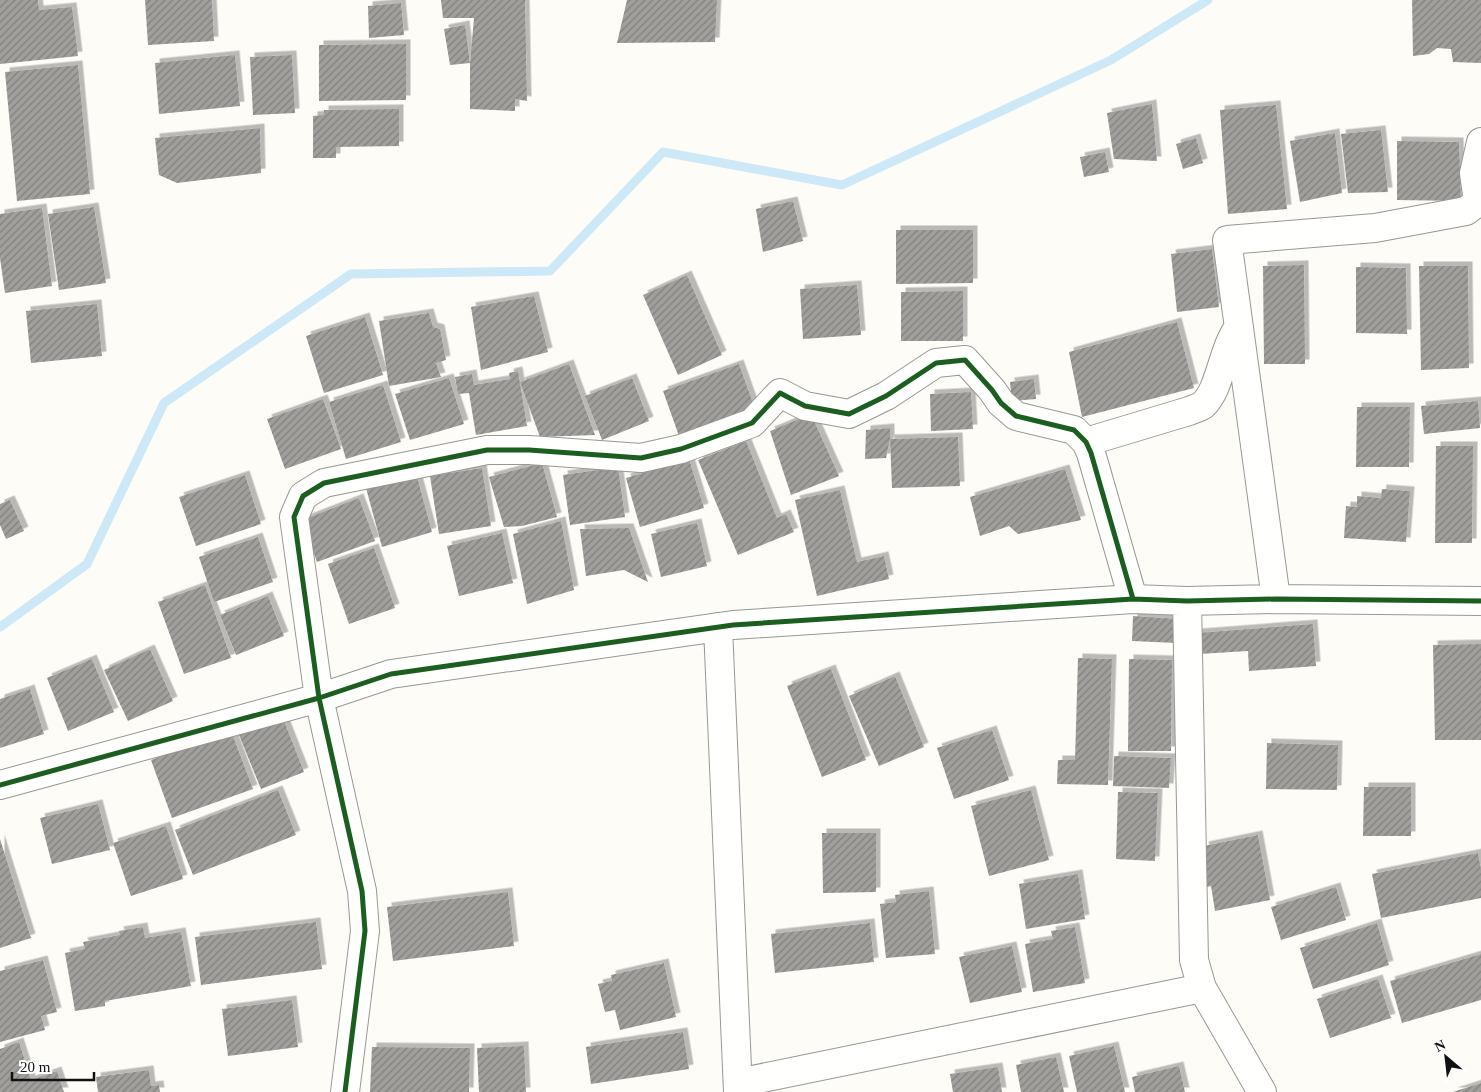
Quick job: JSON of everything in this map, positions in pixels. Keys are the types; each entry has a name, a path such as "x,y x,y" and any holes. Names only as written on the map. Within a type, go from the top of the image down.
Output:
{"street":[{"path":"1276,599 1227,240 1375,228 1466,211 1478,202 1477,174 1481,142"},
{"path":"1086,442 1189,412 1202,406 1211,395 1232,337 1239,327"},
{"path":"345,1092 365,931 362,891 319,698 294,517 303,496 324,483 487,450 529,450 641,458 681,449 752,422 780,393 805,406 849,414 886,396 936,363 965,360 992,390 1001,404 1016,416 1074,430 1086,442 1091,453 1133,599"},
{"path":"0,785 319,698 391,674 718,627 1133,599 1187,601 1276,599 1481,601"},
{"path":"1187,601 1194,960 1202,988 1262,1092"},
{"path":"718,627 738,1087 1202,988"}],"building":[{"path":"0,0 38,0 39,10 72,7 78,56 0,64"},
{"path":"145,0 212,0 214,41 148,45"},
{"path":"441,0 525,0 527,101 515,99 515,111 470,109 470,63 474,18 443,18"},
{"path":"627,0 717,0 715,42 617,43"},
{"path":"1412,0 1481,0 1481,63 1453,62 1451,49 1437,48 1429,54 1413,56"},
{"path":"401,3 404,35 369,38 368,6"},
{"path":"465,25 470,63 450,65 444,29"},
{"path":"406,44 406,100 319,101 319,45"},
{"path":"235,55 240,106 159,114 155,63"},
{"path":"292,55 295,113 253,115 250,57"},
{"path":"78,65 90,194 17,201 5,72"},
{"path":"1152,104 1157,161 1114,159 1107,113"},
{"path":"1276,105 1287,209 1228,214 1220,110"},
{"path":"399,109 399,146 336,147 336,158 313,158 313,116 324,115 324,110"},
{"path":"260,128 261,173 177,183 159,175 155,138"},
{"path":"1381,130 1388,192 1348,193 1341,134"},
{"path":"1335,133 1342,193 1300,202 1290,141"},
{"path":"1196,138 1203,163 1183,169 1176,144"},
{"path":"1397,141 1459,142 1461,201 1397,200"},
{"path":"1105,152 1109,172 1084,177 1080,157"},
{"path":"793,201 803,241 763,252 756,209"},
{"path":"94,207 106,283 59,290 48,214"},
{"path":"42,208 52,286 5,293 0,258 0,214"},
{"path":"896,230 973,230 973,283 896,284"},
{"path":"1212,249 1219,307 1177,312 1171,254"},
{"path":"1304,265 1305,364 1264,364 1263,266"},
{"path":"1419,266 1468,266 1469,368 1421,370"},
{"path":"1356,267 1406,268 1407,334 1356,333"},
{"path":"687,275 722,355 678,375 643,295"},
{"path":"857,285 861,335 803,339 800,289"},
{"path":"963,291 963,341 901,341 901,292"},
{"path":"534,296 548,352 481,370 471,307"},
{"path":"97,304 102,356 31,363 26,311"},
{"path":"429,313 433,327 440,329 446,360 436,363 441,377 389,386 379,321"},
{"path":"365,317 383,375 324,393 306,336"},
{"path":"1177,322 1194,388 1082,417 1069,352"},
{"path":"569,364 595,435 540,437 520,382"},
{"path":"739,364 755,409 679,436 663,391"},
{"path":"518,371 527,426 476,435 469,393 458,394 455,377 472,374 474,385 510,379 509,373"},
{"path":"449,378 464,424 410,440 395,394"},
{"path":"632,378 649,421 602,440 585,396"},
{"path":"1034,379 1036,399 1012,401 1010,382"},
{"path":"383,385 401,442 346,459 329,402"},
{"path":"971,392 973,429 931,431 930,394"},
{"path":"323,399 341,449 285,469 267,419"},
{"path":"1478,401 1480,428 1424,434 1421,406"},
{"path":"1357,407 1410,407 1409,467 1356,467"},
{"path":"811,414 839,476 791,495 770,431"},
{"path":"890,428 886,458 865,459 866,430"},
{"path":"958,437 960,486 892,488 890,439"},
{"path":"746,441 777,518 786,514 794,532 738,555 698,460"},
{"path":"1436,446 1473,446 1472,543 1435,543"},
{"path":"689,459 704,508 640,527 626,478"},
{"path":"542,463 557,517 522,526 504,527 489,477"},
{"path":"618,467 625,517 570,525 563,475"},
{"path":"482,468 491,526 439,534 430,476"},
{"path":"1065,469 1081,520 1018,534 1009,526 980,536 970,497"},
{"path":"416,473 432,532 382,547 366,488"},
{"path":"245,475 261,524 196,546 179,497"},
{"path":"1382,489 1410,491 1406,542 1344,538 1346,506 1357,507 1357,496 1381,498"},
{"path":"840,490 857,562 884,556 889,579 817,596 795,500"},
{"path":"359,498 375,541 317,562 302,520"},
{"path":"10,500 24,531 6,539 0,525 0,504"},
{"path":"561,521 574,590 527,604 513,534"},
{"path":"697,523 707,566 661,577 651,534"},
{"path":"629,528 648,582 624,570 586,576 580,529"},
{"path":"502,533 513,583 459,596 447,546"},
{"path":"258,537 273,582 214,602 199,557"},
{"path":"374,548 395,608 349,624 328,564"},
{"path":"205,585 231,658 184,674 158,602"},
{"path":"268,596 284,636 236,655 220,615"},
{"path":"1133,616 1179,619 1177,643 1132,641"},
{"path":"1313,624 1316,666 1249,671 1248,651 1199,654 1197,633"},
{"path":"1481,644 1481,740 1435,740 1433,645"},
{"path":"150,649 173,701 128,721 104,670"},
{"path":"1078,658 1112,659 1108,785 1057,784 1058,760 1075,760"},
{"path":"92,659 114,712 68,731 47,678"},
{"path":"1129,659 1172,660 1171,751 1128,751"},
{"path":"831,669 866,760 822,777 787,686"},
{"path":"895,676 924,747 879,766 849,696"},
{"path":"30,689 44,734 0,748 0,699"},
{"path":"283,718 304,772 261,789 239,735"},
{"path":"992,730 1009,780 954,799 937,748"},
{"path":"231,731 253,789 172,818 151,760"},
{"path":"1267,743 1338,745 1337,790 1266,789"},
{"path":"1114,756 1171,758 1169,788 1113,786"},
{"path":"1364,787 1411,787 1411,836 1363,836"},
{"path":"278,790 296,835 193,875 175,830"},
{"path":"1031,790 1049,860 989,876 971,806"},
{"path":"1118,792 1158,793 1155,861 1116,859"},
{"path":"98,804 110,850 52,864 40,818"},
{"path":"166,826 183,879 131,896 113,843"},
{"path":"822,833 876,833 876,892 823,893"},
{"path":"1258,835 1270,900 1215,911 1211,886 1203,888 1198,863 1207,861 1204,846"},
{"path":"0,839 31,938 0,948"},
{"path":"1478,853 1481,869 1481,898 1381,918 1372,874"},
{"path":"1078,874 1085,919 1026,929 1019,884"},
{"path":"1336,887 1346,920 1281,940 1271,907"},
{"path":"929,891 935,954 886,958 880,904 896,902 895,895"},
{"path":"508,892 514,946 393,961 387,907"},
{"path":"316,922 322,969 201,985 195,937"},
{"path":"870,923 874,962 775,973 771,934"},
{"path":"1377,923 1389,965 1313,989 1300,948"},
{"path":"143,927 145,938 181,932 191,986 105,1001 105,1006 75,1011 65,953 85,949 83,942 120,935 119,931"},
{"path":"1075,927 1085,983 1033,992 1025,944 1053,939 1051,931"},
{"path":"1012,946 1022,992 970,1003 959,957"},
{"path":"1481,954 1481,1000 1402,1023 1390,981"},
{"path":"43,960 57,1012 41,1016 45,1030 0,1042 0,971"},
{"path":"664,963 676,1017 620,1030 615,1010 605,1012 598,984 612,981 611,975"},
{"path":"1378,979 1391,1018 1330,1038 1317,999"},
{"path":"292,1000 298,1047 228,1056 222,1009"},
{"path":"683,1032 689,1069 591,1084 586,1047"},
{"path":"19,1042 31,1080 57,1071 64,1092 0,1092 0,1049"},
{"path":"524,1046 526,1092 479,1092 477,1048"},
{"path":"1114,1046 1125,1092 1077,1092 1069,1056"},
{"path":"372,1047 470,1048 469,1092 370,1092"},
{"path":"1056,1057 1064,1092 1021,1092 1016,1065"},
{"path":"1179,1066 1185,1092 1135,1092 1132,1077"},
{"path":"998,1067 1002,1092 953,1092 950,1074"},
{"path":"149,1070 151,1086 159,1085 160,1092 98,1092 96,1077"},
{"path":"1481,1083 1481,1092 1453,1092"}],"waterway":[{"path":"0,627 87,564 164,403 351,274 550,271 663,152 842,185 1111,60 1208,0"}],"cycle path":[{"path":"345,1092 365,931 362,891 319,698 294,517 303,496 324,483 487,450 529,450 641,458 681,449 752,423 780,393 805,406 849,414 886,396 936,363 965,360 1001,403 1016,416 1074,430 1086,442 1091,453 1133,599"},
{"path":"0,785 319,698 391,674 733,625 1133,599 1187,601 1276,599 1481,601"}]}
